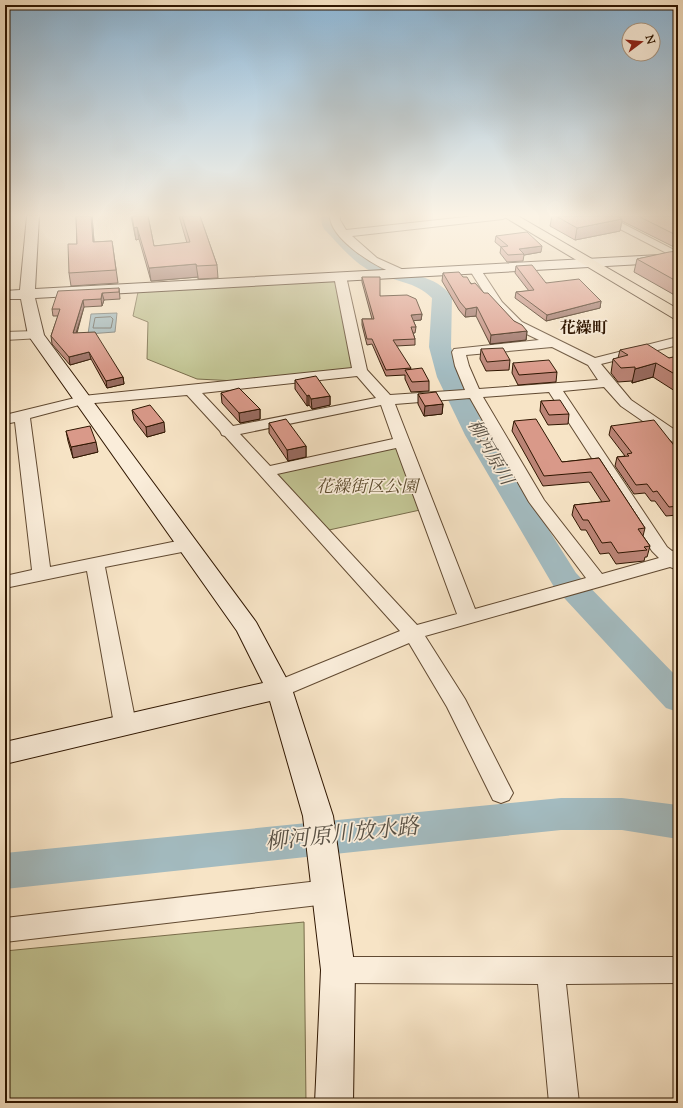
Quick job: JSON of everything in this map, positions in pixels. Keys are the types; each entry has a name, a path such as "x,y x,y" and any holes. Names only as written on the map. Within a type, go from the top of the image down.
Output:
{"main road":[{"path":"596,268 678,315"}],"street":[{"path":"29,268 27,294 36,335 247,628 279,689 318,816 338,970 334,1103"},
{"path":"390,268 402,273"},
{"path":"5,295 499,268"},
{"path":"475,269 497,304 518,325 593,362 608,383 626,403 678,439"},
{"path":"340,276 342,297 360,370 386,400 468,617"},
{"path":"5,336 36,335"},
{"path":"593,362 678,341"},
{"path":"554,343 459,352 471,393 537,502 593,581"},
{"path":"5,420 83,400 190,390 360,370"},
{"path":"227,432 386,400 608,383"},
{"path":"553,387 662,551 676,560"},
{"path":"190,390 413,633 457,705 501,793"},
{"path":"22,415 42,574"},
{"path":"266,472 402,442"},
{"path":"5,582 188,545"},
{"path":"5,753 279,689 413,633 593,581 676,560"},
{"path":"94,563 125,724"},
{"path":"5,930 327,892"},
{"path":"338,970 678,970"},
{"path":"551,971 564,1103"}],"green space":[{"path":"335,282 353,368 236,381 197,379 147,359 148,322 133,316 138,292"},
{"name":"花繰街区公園","path":"396,447 420,510 329,530 276,474"},
{"path":"304,922 306,1103 5,1103 5,951"}],"water":[{"path":"117,313 115,332 88,334 91,314"}],"building":[{"path":"69,268 116,268 116,270 69,273"},
{"path":"517,268 534,268 546,283 579,279 601,301 547,315 516,292 534,290"},
{"path":"653,268 678,268 678,282"},
{"path":"459,272 463,277 467,277 471,284 475,283 484,293 488,293 514,321 522,325 527,331 491,335 477,307 466,309 460,302 443,273"},
{"path":"362,277 380,277 380,296 407,295 416,299 422,314 411,315 416,327 411,327 415,339 393,340 411,368 386,370 372,339 367,339 362,319 374,319"},
{"path":"119,288 119,292 102,293 101,299 83,300 73,333 95,332 123,377 106,381 89,352 69,357 51,336 60,309 52,309 58,291"},
{"path":"647,344 669,358 673,357 678,361 678,376 656,363 635,369 635,367 621,368 613,359 628,355 620,350"},
{"path":"503,348 510,360 487,362 481,349"},
{"path":"549,360 557,372 519,375 513,363"},
{"path":"422,368 429,381 412,382 405,370"},
{"path":"316,376 330,396 311,399 295,380"},
{"path":"239,388 260,409 239,413 221,393"},
{"path":"436,392 443,404 425,406 418,394"},
{"path":"560,400 569,414 549,415 541,401"},
{"path":"150,405 164,422 146,427 132,410"},
{"path":"286,419 306,446 287,450 269,423"},
{"path":"536,419 562,462 599,458 645,528 638,529 650,546 644,547 647,550 618,553 611,542 602,543 588,520 583,520 574,505 610,501 591,472 544,476 514,421"},
{"path":"654,420 676,448 678,448 678,506 669,507 657,491 653,492 647,484 636,485 617,457 629,456 627,454 632,453 611,426"},
{"path":"90,426 96,442 71,447 66,431"}],"waterway":[{"name":"柳河原川","path":"378,268 431,286 442,297 440,347 448,377 477,435 565,580 678,699"},
{"name":"柳河原川放水路","path":"5,871 561,814 622,814 678,822"}],"district":[{"name":"花繰町","path":"584,329"}]}
